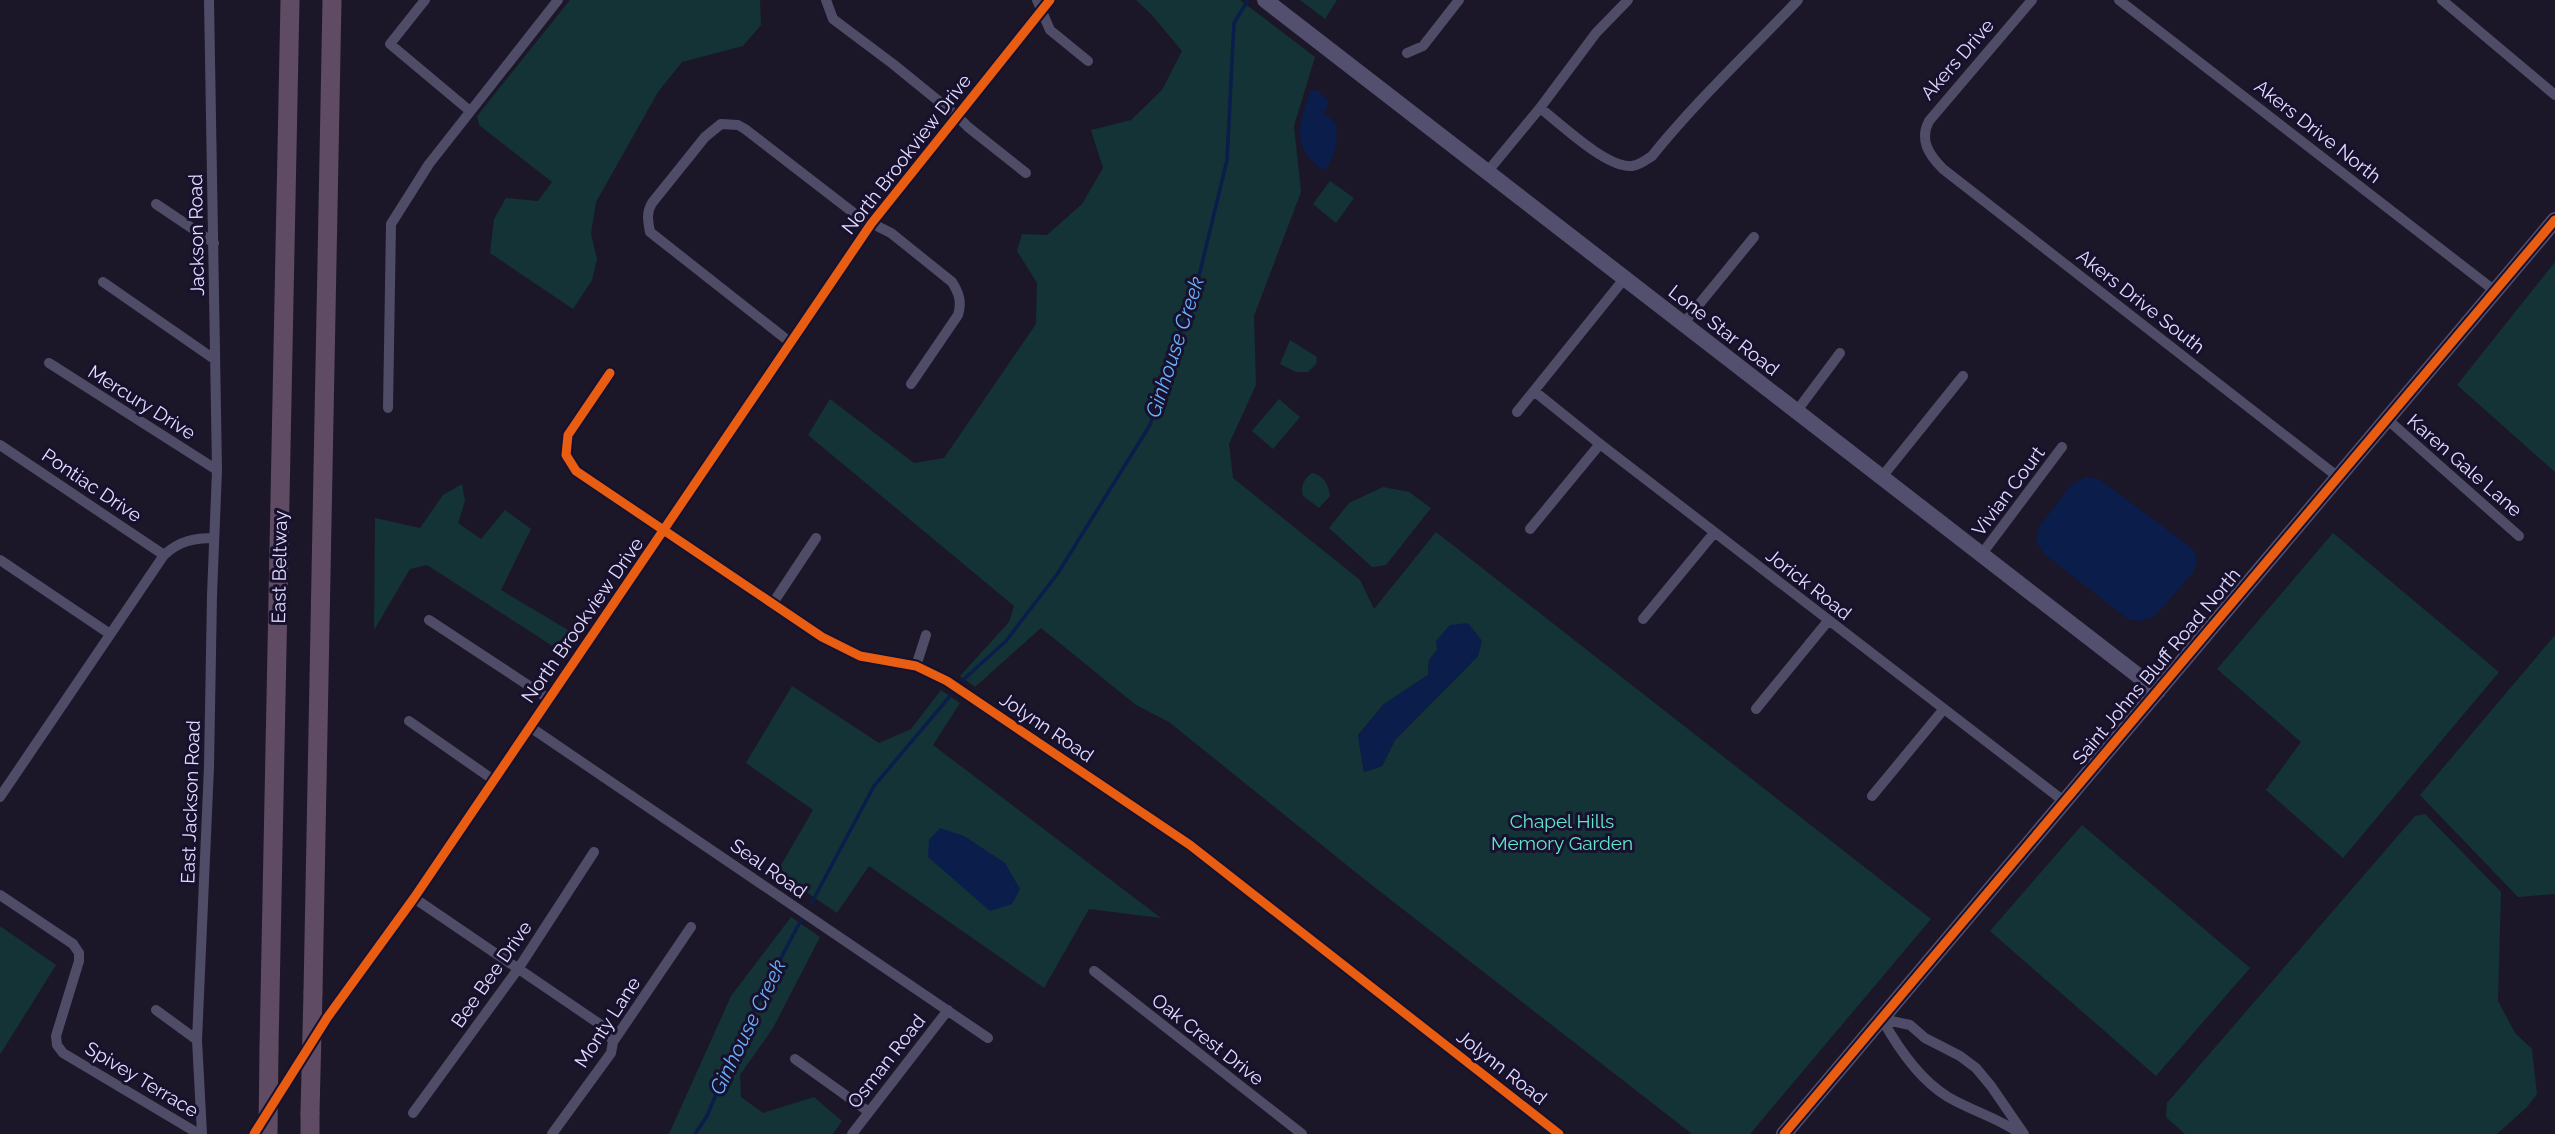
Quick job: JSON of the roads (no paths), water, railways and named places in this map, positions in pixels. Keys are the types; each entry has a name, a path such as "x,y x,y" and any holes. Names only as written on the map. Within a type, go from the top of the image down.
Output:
{"highway":[{"name":"East Beltway","path":"268,1134 290,0"},
{"path":"310,1134 332,0"}],"main road":[{"name":"Lone Star Road","path":"1265,0 2158,691"},
{"name":"Saint Johns Bluff Road North","path":"1784,1134 2555,220"}],"street":[{"name":"Jackson Road","path":"209,0 218,470"},
{"path":"425,0 390,44 470,111"},
{"path":"388,408 391,224 429,164 558,0"},
{"path":"826,0 833,19 1026,173"},
{"name":"North Brookview Drive","path":"254,1134 327,1018 495,781 871,224 957,116 1039,6 1050,0"},
{"path":"1407,53 1423,46 1459,0"},
{"path":"1488,171 1597,33 1628,0"},
{"path":"1540,108 1609,160 1633,166 1652,156 1704,95 1798,0"},
{"name":"Akers Drive","path":"1927,148 1924,134 1935,112 2032,0"},
{"name":"Akers Drive North","path":"2119,0 2495,291"},
{"path":"2442,0 2555,95"},
{"path":"1039,6 1050,30 1088,61"},
{"path":"790,343 650,232 648,220 652,203 705,137 721,124 738,125 871,224 881,226 891,233 952,282 958,290 961,305 958,315 911,384"},
{"name":"Akers Drive South","path":"1927,148 1943,169 2338,477"},
{"path":"156,204 214,243"},
{"path":"1683,324 1754,237"},
{"path":"1517,412 1624,279"},
{"path":"103,282 214,359"},
{"path":"1796,412 1840,353"},
{"name":"Mercury Drive","path":"49,363 218,470"},
{"name":"Jolynn Road","path":"610,373 568,435 566,455 576,471 847,652 875,660 916,666 947,681 1190,845 1559,1134"},
{"path":"1881,478 1963,376"},
{"name":"Jorick Road","path":"1534,391 1714,533 2065,802"},
{"name":"Karen Gale Lane","path":"2388,421 2519,536"},
{"path":"1530,529 1600,444"},
{"name":"Pontiac Drive","path":"0,445 164,555"},
{"name":"Vivian Court","path":"1981,555 2062,447"},
{"name":"East Jackson Road","path":"201,1134 197,1040 218,470"},
{"path":"1643,620 1714,533"},
{"path":"1,793 164,555 174,545 195,538 214,538"},
{"path":"773,603 816,538"},
{"path":"0,560 110,634"},
{"path":"429,620 549,699"},
{"path":"1756,709 1828,621"},
{"path":"916,666 926,635"},
{"path":"1872,796 1943,710"},
{"path":"410,721 495,781"},
{"name":"Seal Road","path":"530,727 988,1038"},
{"name":"Bee Bee Drive","path":"413,1113 518,969 594,852"},
{"name":"Spivey Terrace","path":"0,895 73,944 79,953 56,1037 57,1045 64,1053 201,1134"},
{"path":"414,898 604,1027 613,1042"},
{"name":"Monty Lane","path":"552,1134 611,1053 613,1042 691,927"},
{"name":"Oak Crest Drive","path":"1094,971 1301,1134"},
{"path":"156,1010 197,1040"},
{"name":"Osman Road","path":"852,1134 948,1010"},
{"path":"1882,1019 1895,1043 1933,1086 1950,1098 2004,1122 2023,1134"},
{"path":"1882,1019 1910,1025 1925,1038 1960,1056 1976,1068 2023,1134"},
{"path":"795,1059 869,1112"}],"water":[{"path":"1317,90 1329,102 1324,113 1336,123 1335,148 1324,171 1306,153 1300,135 1302,115 1310,91"},
{"path":"2086,477 2099,479 2193,549 2197,560 2194,571 2155,616 2142,621 2129,620 2043,553 2036,540 2039,527 2071,485"},
{"path":"1468,623 1482,641 1478,656 1395,740 1382,766 1364,772 1358,736 1384,704 1428,675 1429,660 1437,650 1436,641 1450,625"},
{"path":"940,828 964,836 1005,863 1020,889 1012,904 990,911 928,857 929,840"}],"waterway":[{"name":"Ginhouse Creek","path":"963,680 1006,641 1058,573 1150,425 1199,276 1227,160 1234,23 1248,0"},
{"name":"Ginhouse Creek","path":"812,902 874,786 950,696"},
{"name":"Ginhouse Creek","path":"695,1134 707,1116 742,1032 801,920"}],"park label":[{"name":"Chapel Hills Memory Garden","path":"1562,832"}]}
